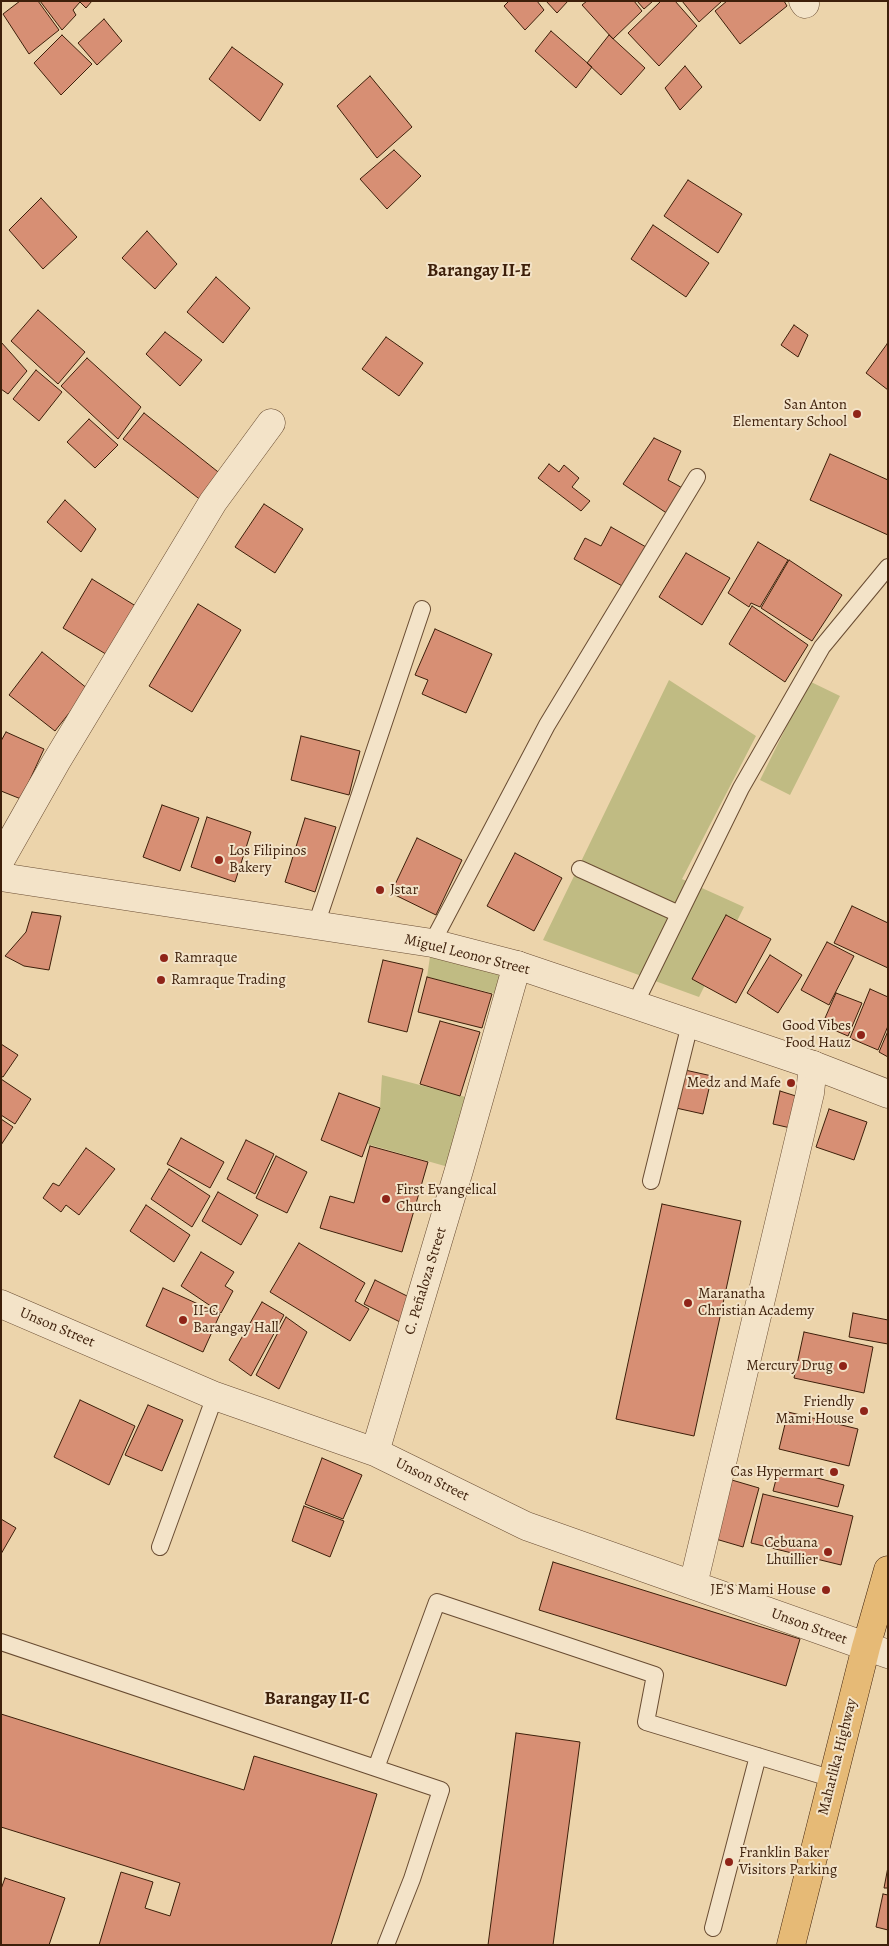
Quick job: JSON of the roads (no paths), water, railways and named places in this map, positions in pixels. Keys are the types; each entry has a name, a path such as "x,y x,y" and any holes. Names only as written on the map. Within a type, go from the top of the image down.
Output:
{"main road":[{"name":"Maharlika Highway","path":"790,1945 834,1778 877,1651 888,1570"}],"street":[{"path":"1,859 56,762 213,502 271,423"},
{"name":"Miguel Leonor Street","path":"1,877 432,943 517,965 813,1065 888,1094"},
{"name":"C. Peñaloza Street","path":"374,1452 456,1179 517,965"},
{"path":"693,1585 704,1546 810,1093 813,1065"},
{"name":"Unson Street","path":"1,1304 215,1396 374,1452 526,1526 877,1651"}],"lane":[{"path":"432,943 547,725 697,477"},
{"path":"634,1006 741,788 822,647 888,567"},
{"path":"316,926 422,609"},
{"path":"580,869 679,914"},
{"path":"651,1180 690,1024"},
{"path":"160,1547 215,1396"},
{"path":"376,1768 436,1602 655,1675 646,1722 834,1778"},
{"path":"1,1642 441,1790 412,1879 386,1945"},
{"path":"713,1928 758,1756"}],"place":[{"name":"San Anton Elementary School","path":"857,414"},
{"name":"Los Filipinos Bakery","path":"219,860"},
{"name":"Jstar","path":"380,890"},
{"name":"Ramraque","path":"164,958"},
{"name":"Ramraque Trading","path":"161,980"},
{"name":"Good Vibes Food Hauz","path":"861,1035"},
{"name":"Medz and Mafe","path":"791,1083"},
{"name":"First Evangelical Church","path":"386,1199"},
{"name":"Maranatha Christian Academy","path":"688,1303"},
{"name":"II-C Barangay Hall","path":"183,1320"},
{"name":"Mercury Drug","path":"843,1366"},
{"name":"Friendly Mami House","path":"864,1411"},
{"name":"Cas Hypermart","path":"834,1472"},
{"name":"Cebuana Lhuillier","path":"828,1552"},
{"name":"JE'S Mami House","path":"826,1590"},
{"name":"Franklin Baker Visitors Parking","path":"729,1862"}],"district":[{"name":"Barangay II-E","path":"479,272"},
{"name":"Barangay II-C","path":"317,1700"}]}
